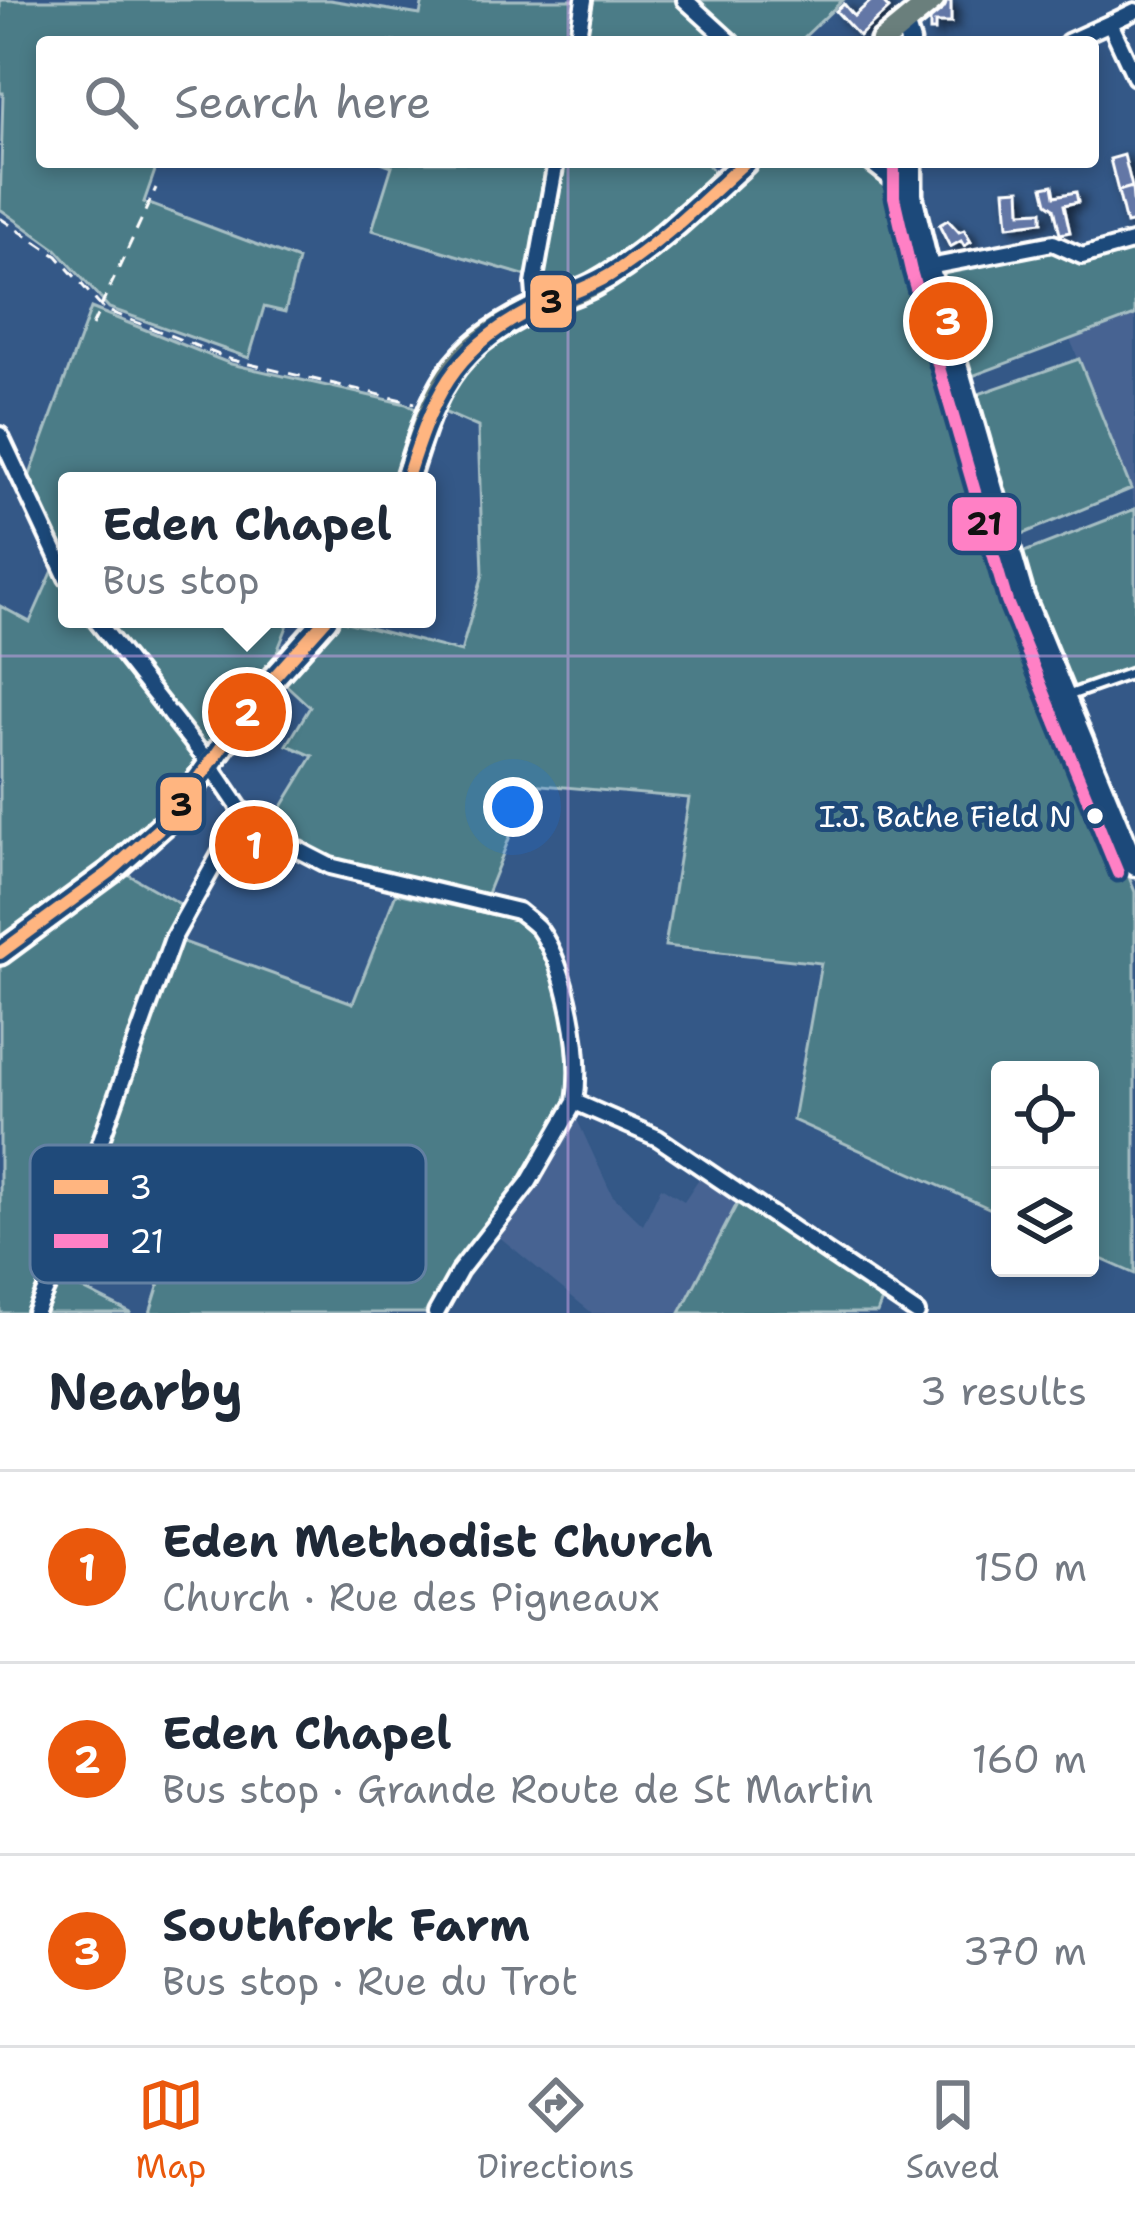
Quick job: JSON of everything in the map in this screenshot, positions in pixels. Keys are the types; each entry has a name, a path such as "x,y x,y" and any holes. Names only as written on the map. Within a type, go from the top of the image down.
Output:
{"main road":[{"path":"907,33 933,0"},
{"path":"409,472 430,406 458,360 486,333 593,285 659,239 738,168"},
{"path":"912,168 912,195 929,267 1009,548 1062,697 1135,866"},
{"path":"0,953 110,872 172,817 259,694 318,628"}],"street":[{"path":"578,36 584,0"},
{"path":"685,0 724,36"},
{"path":"1081,36 1135,11"},
{"path":"1110,23 1135,76"},
{"path":"536,308 534,284 555,168"},
{"path":"878,168 912,195"},
{"path":"929,267 1053,243 1082,256 1135,241"},
{"path":"0,435 58,559"},
{"path":"102,628 212,766 243,813 264,832 330,866 518,911 539,928 577,1032 580,1072 575,1102 529,1182 460,1270 436,1313"},
{"path":"99,1145 173,938 243,813"},
{"path":"575,1102 658,1138 917,1313"},
{"path":"35,1313 49,1283"}],"lane":[{"path":"1062,697 1135,672"}],"path":[{"path":"92,326 156,188"},
{"path":"0,218 57,256 100,305 232,360 430,406"}],"shaded area":[{"path":"1135,315 1135,510 1131,489 1070,339"},
{"path":"574,1113 612,1195 643,1225 661,1187 684,1201 700,1177 738,1202 680,1313 592,1313 497,1235 533,1188"}],"green space":[{"path":"0,0 330,0 420,15 423,0 578,0 572,36 36,36 36,168 156,168 144,202 298,260 285,312 264,307 249,358 109,308 56,249 0,209"},
{"path":"590,0 680,0 717,36 584,36"},
{"path":"695,0 843,0 805,36 733,36"},
{"path":"391,168 549,168 530,277 372,230"},
{"path":"562,168 711,168 720,179 583,281 544,290 541,279"},
{"path":"752,168 870,168 900,193 1015,594 1135,892 1135,1274 1099,1258 1099,1061 991,1061 991,1209 793,1120 821,963 665,946 689,798 531,784 486,896 337,863 269,828 313,756 287,745 310,707 281,680 327,628 369,628 461,652 483,574 478,427 439,410 471,361 499,339 620,282"},
{"path":"1135,245 1135,315 967,378 939,271 1051,246 1082,258"},
{"path":"91,308 231,364 406,404 419,411 402,472 58,472 58,550 27,483"},
{"path":"1079,359 1131,489 1013,538 973,396"},
{"path":"1135,509 1135,669 1068,691 1019,554"},
{"path":"54,568 58,574 58,628 96,628 144,695 205,763 161,819 0,945 0,606 30,622"},
{"path":"108,628 286,628 273,662 215,746 205,747 135,667"},
{"path":"122,871 185,907 96,1145 30,1145 30,1283 43,1283 30,1313 0,1313 0,962"},
{"path":"396,893 526,922 564,1006 574,1054 570,1097 553,1133 471,1243 430,1313 150,1313 159,1283 426,1283 426,1145 104,1145 178,940 353,1003"},
{"path":"738,1202 882,1300 877,1313 680,1313"},
{"path":"54,1283 71,1283 131,1313 41,1313"}],"building":[{"path":"872,0 881,0 889,9 859,36 836,11 844,4 854,16"},
{"path":"951,1 951,23 935,23 935,31 930,31 930,5"},
{"path":"1124,155 1132,187 1118,191 1110,159"},
{"path":"1053,185 1055,196 1076,192 1078,202 1064,205 1070,232 1060,234 1054,208 1047,203 1043,187"},
{"path":"1132,187 1135,222 1126,224 1118,191"},
{"path":"1020,189 1021,212 1042,211 1042,222 1008,226 1005,190"},
{"path":"948,220 959,232 964,230 971,242 950,247 939,225"},
{"path":"243,827 276,843 266,863 233,847"}],"transit line":[{"name":"3","path":"409,472 436,401 464,359 483,341 505,324 628,263 738,168"},
{"name":"21","path":"894,168 894,197 911,271 1007,602 1118,873"},
{"name":"3","path":"0,953 110,872 172,817 259,694 318,628"}],"place":[{"name":"Southfork Farm","path":"948,321"},
{"name":"Eden Chapel","path":"247,712"},
{"name":"I.J. Bathe Field N","path":"1095,816"},
{"name":"Eden Methodist Church","path":"254,845"}]}
